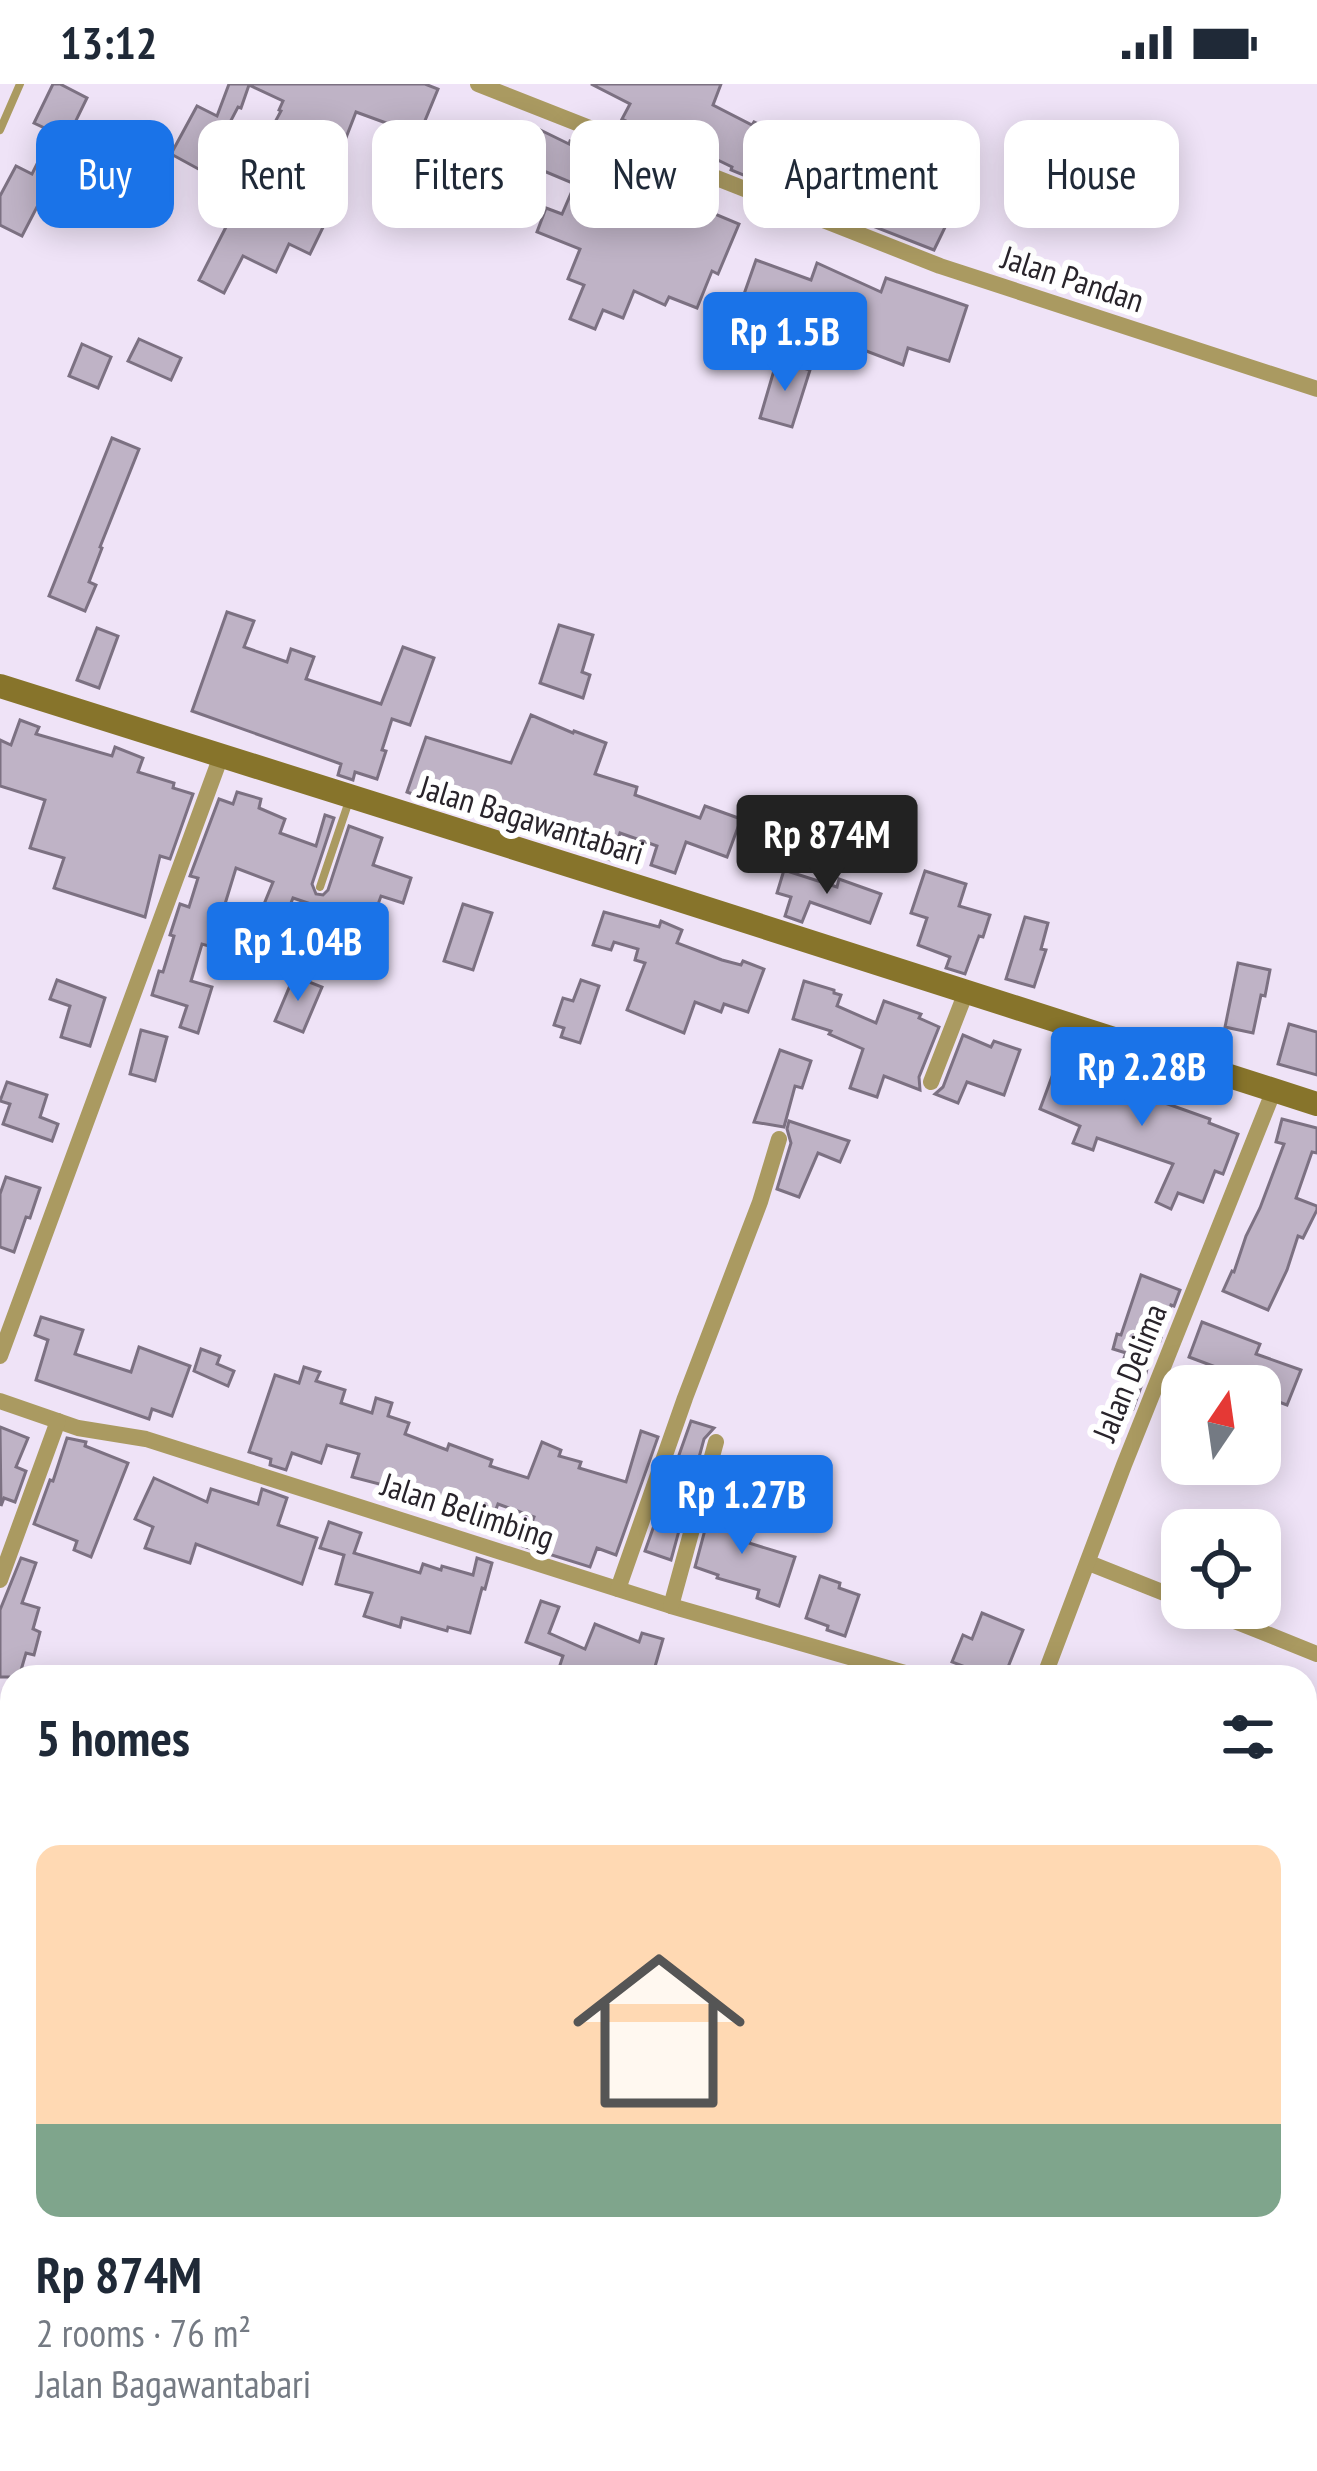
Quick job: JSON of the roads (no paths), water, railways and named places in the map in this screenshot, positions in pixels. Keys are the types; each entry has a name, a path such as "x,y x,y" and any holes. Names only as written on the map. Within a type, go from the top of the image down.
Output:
{"street":[{"name":"Jalan Pandan","path":"478,84 940,266 1317,389"},
{"name":"Jalan Bagawantabari","path":"0,686 1317,1104"},
{"path":"0,1356 221,756"},
{"path":"931,1082 966,992"},
{"name":"Jalan Delima","path":"1049,1665 1274,1090"},
{"path":"618,1589 779,1139"},
{"name":"Jalan Belimbing","path":"0,1401 78,1428 146,1438 671,1606 877,1665"},
{"path":"0,1580 58,1421"},
{"path":"671,1606 716,1442"},
{"path":"1089,1562 1161,1591"},
{"path":"1254,1629 1317,1654"}],"lane":[{"path":"0,130 20,84"},
{"path":"320,887 350,796"}]}
